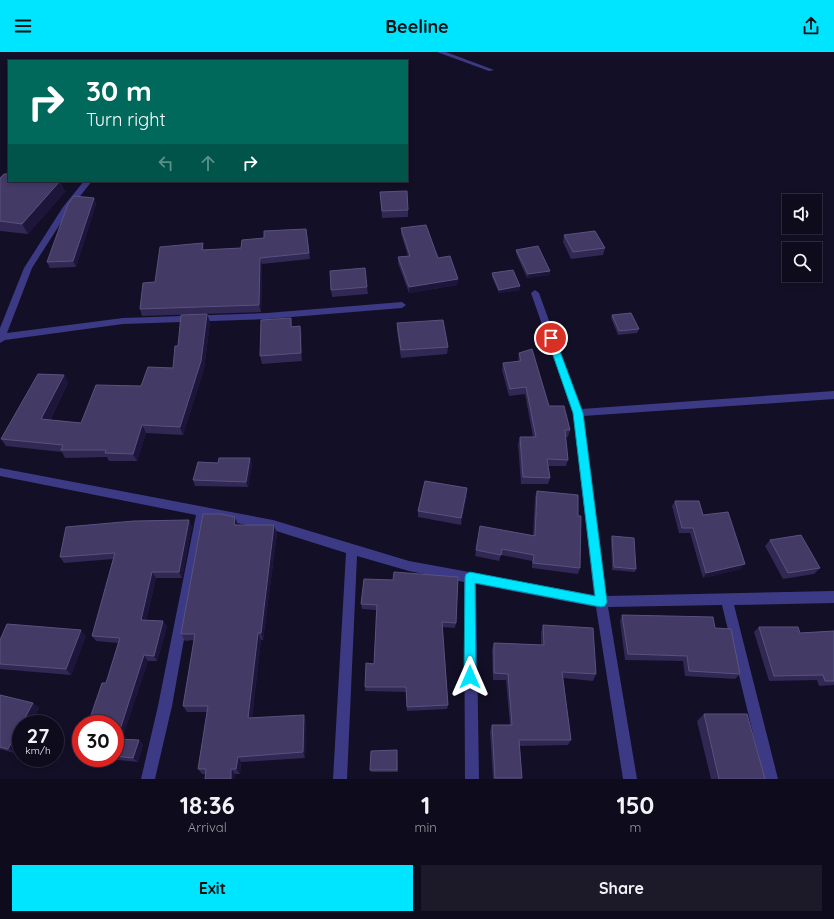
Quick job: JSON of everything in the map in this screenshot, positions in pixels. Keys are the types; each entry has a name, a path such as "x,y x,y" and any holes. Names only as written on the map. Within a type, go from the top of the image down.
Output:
{"street":[{"path":"440,52 491,70"},
{"path":"87,182 66,209 28,268 0,338 123,322 267,316 402,305"},
{"path":"535,293 578,413 601,602 630,779"},
{"path":"578,413 834,395"},
{"path":"0,472 273,524 312,538 409,566 601,602 834,597"},
{"path":"148,779 180,636 202,511"},
{"path":"340,779 352,549"},
{"path":"470,577 472,779"},
{"path":"727,600 771,779"}],"building":[{"path":"8,173 8,182 59,182 22,224 0,221 0,178"},
{"path":"407,191 408,210 382,211 380,192"},
{"path":"74,196 94,198 73,261 47,262 68,204"},
{"path":"426,225 438,258 450,256 458,279 409,287 398,257 410,256 401,228"},
{"path":"306,229 309,253 260,258 259,305 140,309 143,283 155,282 160,247 203,243 202,250 241,248 242,240 264,238 264,231"},
{"path":"595,231 605,248 573,252 564,235"},
{"path":"538,246 550,271 528,274 516,250"},
{"path":"365,268 367,287 331,290 330,271"},
{"path":"513,270 520,286 499,290 492,273"},
{"path":"631,313 639,329 619,331 612,315"},
{"path":"207,314 201,361 180,427 142,425 133,454 105,453 106,450 61,450 63,445 1,439 38,374 64,375 41,419 81,423 96,385 141,386 148,367 173,368 175,346 178,346 181,315"},
{"path":"291,318 291,327 300,326 301,353 260,356 261,320"},
{"path":"443,320 448,347 401,350 397,323"},
{"path":"532,349 549,406 564,406 570,430 565,430 568,460 547,459 550,478 523,477 520,437 536,437 526,387 510,389 503,363 521,361 519,353"},
{"path":"219,458 250,458 246,482 193,480 198,462 218,463"},
{"path":"425,481 467,488 461,518 418,511"},
{"path":"537,491 578,495 578,516 581,516 580,568 533,563 534,555 502,549 501,555 476,550 480,526 535,536"},
{"path":"675,501 699,501 703,515 728,512 745,564 706,573 693,528 682,528"},
{"path":"203,514 221,514 235,517 234,525 274,525 261,633 258,633 248,718 304,715 303,752 238,757 236,769 231,769 231,779 205,779 206,769 198,769 208,706 183,706 195,634 181,634"},
{"path":"189,520 179,572 152,572 141,620 163,621 154,656 144,655 124,717 124,715 91,715 102,683 106,683 120,638 92,636 115,553 60,557 66,527 134,521"},
{"path":"801,535 820,568 788,573 770,540"},
{"path":"612,536 634,538 636,569 614,567"},
{"path":"394,572 458,577 456,623 442,622 448,705 407,707 406,687 365,687 366,663 374,664 377,605 361,604 364,579 393,580"},
{"path":"622,615 713,617 715,628 731,629 740,674 689,671 687,656 628,654"},
{"path":"7,624 81,630 66,669 0,664 0,640"},
{"path":"543,625 593,628 596,674 562,672 571,740 519,740 522,778 495,778 492,725 512,725 508,674 494,673 494,643 544,645"},
{"path":"759,627 798,627 800,633 834,631 834,681 825,681 823,675 774,676"},
{"path":"0,695 33,703 26,715 12,715 12,742 8,749 0,747"},
{"path":"704,714 747,714 765,779 719,779"},
{"path":"124,739 139,740 133,758 124,757"},
{"path":"397,750 397,770 370,770 371,751"}],"route":[{"path":"470,677 470,577 601,602 578,413 551,338"}]}
